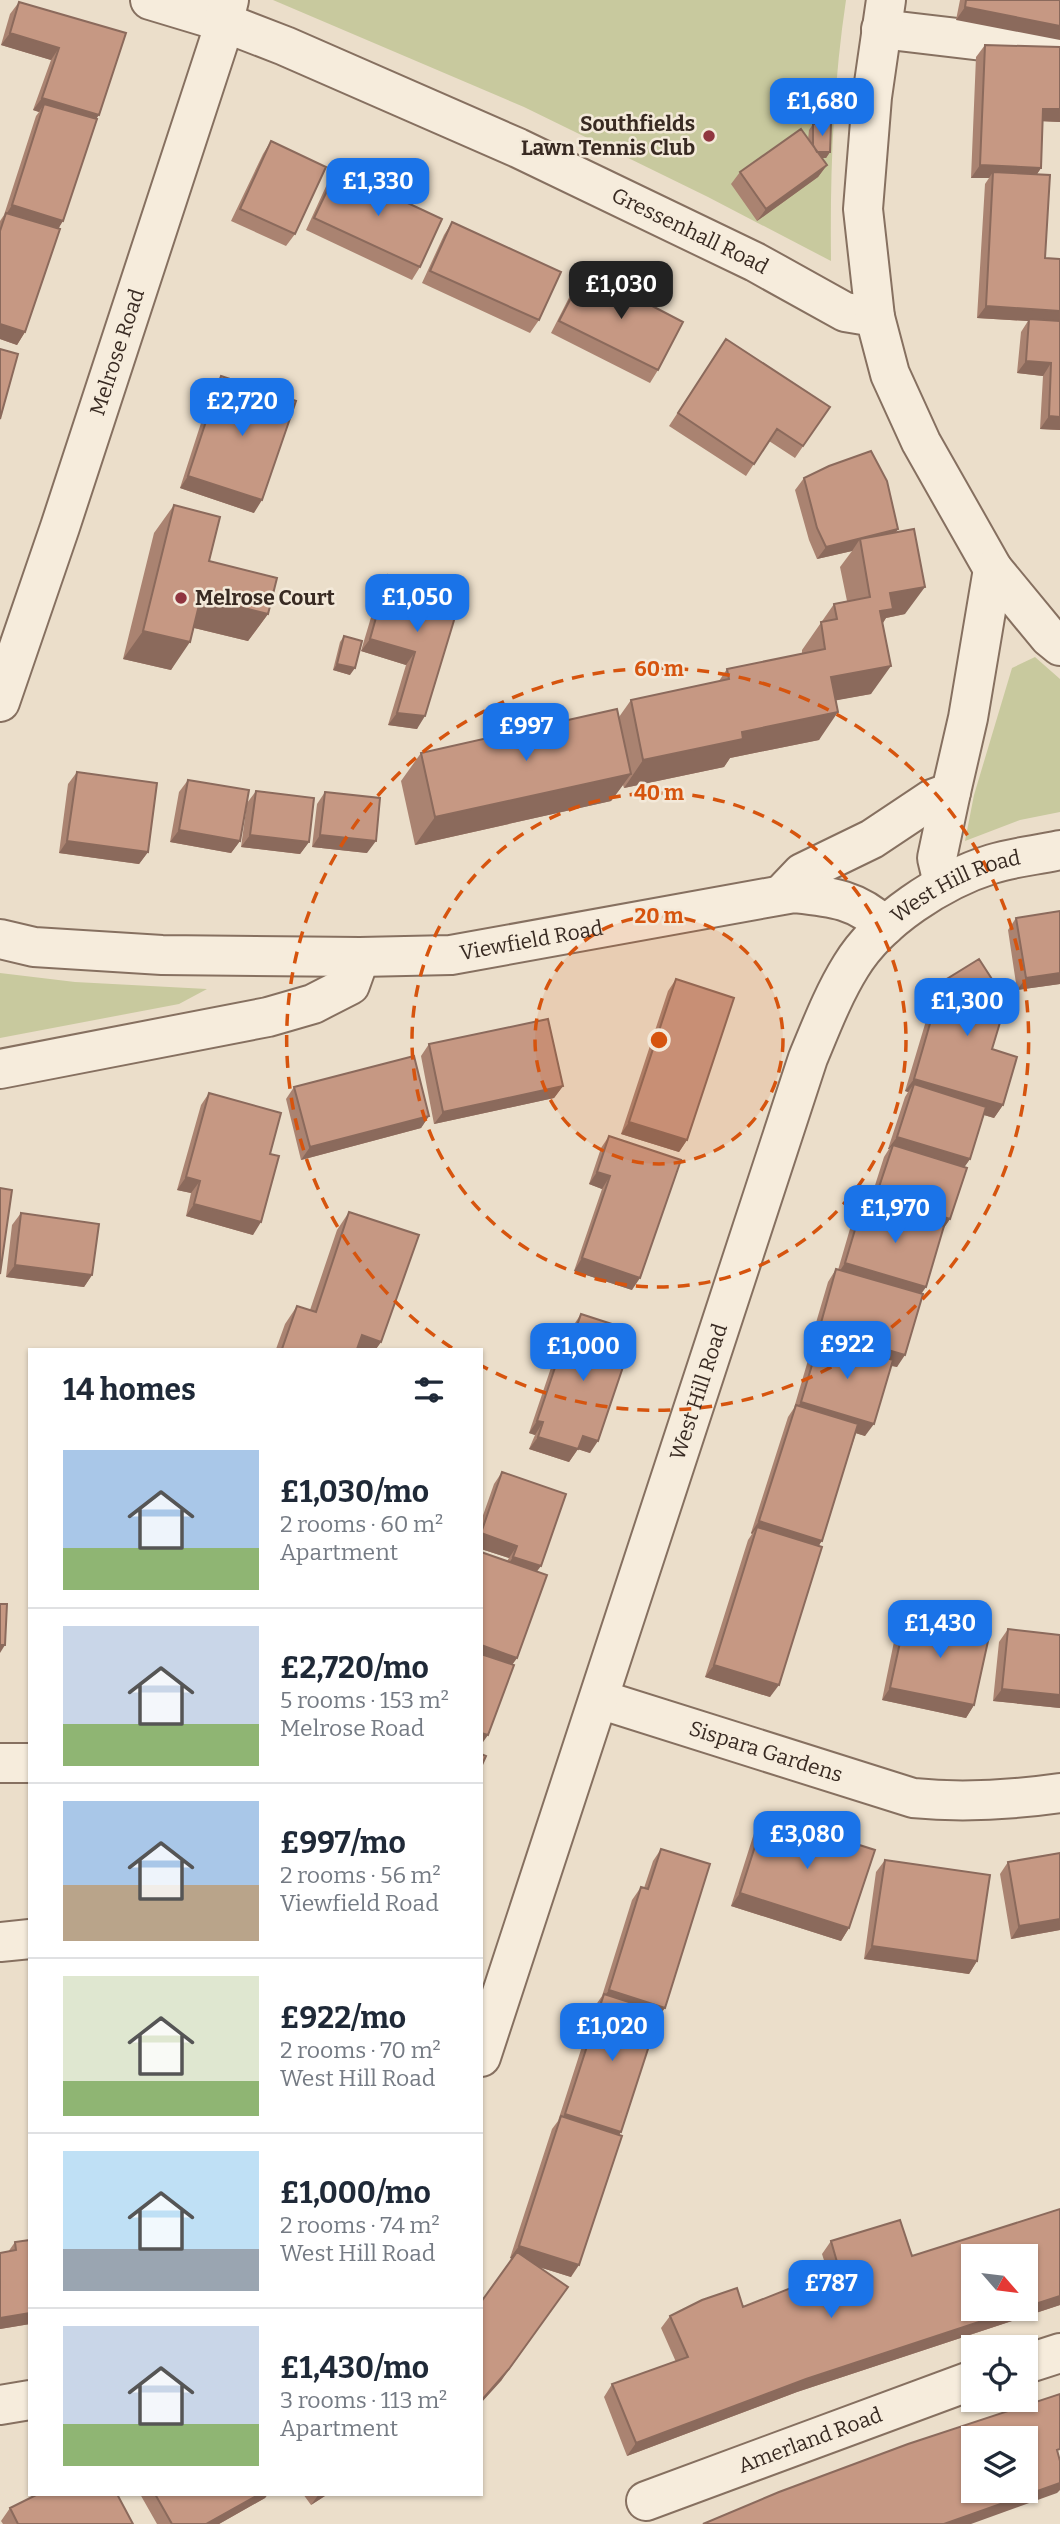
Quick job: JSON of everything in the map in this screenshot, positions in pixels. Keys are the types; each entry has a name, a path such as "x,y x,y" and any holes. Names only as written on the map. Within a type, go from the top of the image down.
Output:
{"street":[{"name":"Gressenhall Road","path":"150,0 226,11 285,46 518,148 755,262 845,312 875,317"},
{"name":"Melrose Road","path":"0,702 219,41 226,11"},
{"path":"1060,50 884,15 872,97 863,209 875,317 890,374 921,442 993,569 1060,646"},
{"path":"943,883 937,858 968,719 993,569"},
{"path":"782,894 802,873 872,839 932,799 951,792"},
{"name":"West Hill Road","path":"483,2051 808,1058 827,1010 852,964 885,926 943,883 994,863 1060,850"},
{"name":"Viewfield Road","path":"0,939 34,947 162,955 451,955 782,894 820,896 849,902 869,911 885,926"},
{"path":"0,1069 268,1017 313,1004 350,985 360,957"},
{"name":"Sispara Gardens","path":"599,1699 913,1798 953,1802 1019,1799 1060,1793"},
{"path":"0,1763 28,1763"},
{"path":"0,1942 28,1939"},
{"path":"1038,2360 1060,2354"},
{"name":"Amerland Road","path":"646,2501 961,2384"},
{"path":"0,2405 28,2400"}],"green space":[{"name":"Southfields Lawn Tennis Club","path":"273,0 846,0 833,130 831,261 524,107"},
{"path":"1035,657 1060,679 1060,812 1020,820 965,841 974,795 1012,668"},
{"path":"0,973 75,982 207,989 179,1004 0,1038"}],"building":[{"path":"966,0 1060,0 1060,26 965,7"},
{"path":"19,2 126,33 99,115 42,98 59,48 10,33"},
{"path":"985,45 1060,47 1060,109 1043,109 1041,168 980,165"},
{"path":"44,104 97,119 63,221 12,205"},
{"path":"813,124 831,124 830,152 817,152 813,145"},
{"path":"801,129 827,165 766,209 740,172"},
{"path":"271,141 326,167 295,234 240,209"},
{"path":"337,170 442,219 420,267 314,218"},
{"path":"993,172 1050,175 1045,258 1060,259 1060,311 986,306"},
{"path":"6,213 60,229 25,332 0,324 0,231"},
{"path":"452,222 561,272 539,320 430,271"},
{"path":"585,271 683,322 658,370 559,321"},
{"path":"1029,319 1060,321 1060,417 1049,416 1051,363 1026,361"},
{"path":"726,339 830,407 803,446 777,429 754,464 678,413"},
{"path":"0,349 18,354 0,419"},
{"path":"221,376 296,401 262,500 188,476"},
{"path":"871,451 887,481 898,529 826,547 817,528 804,478"},
{"path":"174,505 220,517 209,561 277,578 268,614 201,597 190,642 143,631"},
{"path":"914,529 925,587 890,593 893,609 880,611 891,666 831,677 838,712 742,732 743,739 643,760 631,700 729,679 727,669 825,649 821,622 837,619 834,604 870,597 860,539"},
{"path":"388,575 462,594 425,716 397,713 415,652 370,639"},
{"path":"344,636 362,641 355,668 337,664"},
{"path":"617,709 631,774 435,817 421,753"},
{"path":"77,772 157,783 148,852 67,841"},
{"path":"188,780 249,790 240,841 179,830"},
{"path":"256,791 314,798 309,842 250,835"},
{"path":"325,792 380,798 376,841 320,835"},
{"path":"1060,911 1060,973 1026,978 1016,918"},
{"path":"979,959 1008,1004 1005,1006 992,1049 1017,1057 1003,1105 914,1079 942,982"},
{"path":"676,979 734,998 687,1140 629,1122"},
{"path":"548,1019 563,1086 443,1112 429,1044"},
{"path":"414,1056 429,1116 310,1147 294,1087"},
{"path":"914,1084 986,1107 970,1159 897,1137"},
{"path":"209,1093 281,1113 270,1154 279,1156 261,1222 194,1204 200,1181 186,1177"},
{"path":"609,1136 681,1160 640,1278 582,1258 610,1176 597,1172"},
{"path":"893,1145 967,1168 950,1219 876,1196"},
{"path":"0,1188 12,1190 0,1274"},
{"path":"863,1203 944,1226 926,1287 845,1263"},
{"path":"349,1212 419,1235 381,1342 362,1335 357,1348 282,1348 297,1306 316,1312"},
{"path":"21,1213 99,1224 92,1275 15,1265"},
{"path":"836,1269 923,1294 905,1355 819,1330"},
{"path":"581,1314 621,1327 615,1344 629,1349 598,1441 583,1436 578,1449 538,1437 543,1422 537,1421 568,1329 575,1331"},
{"path":"820,1338 893,1360 874,1424 801,1402"},
{"path":"796,1405 858,1424 822,1541 759,1521"},
{"path":"502,1472 566,1494 541,1566 513,1557 517,1546 483,1534"},
{"path":"757,1527 822,1547 779,1685 714,1665"},
{"path":"483,1553 547,1575 517,1658 483,1646"},
{"path":"0,1604 7,1604 5,1645 0,1645"},
{"path":"906,1615 990,1632 974,1705 890,1688"},
{"path":"1008,1629 1060,1635 1060,1695 1002,1689"},
{"path":"483,1655 514,1665 488,1735 483,1734"},
{"path":"765,1815 875,1850 849,1928 740,1893"},
{"path":"661,1849 710,1864 665,2008 609,1990 641,1887 648,1889"},
{"path":"1060,1853 1060,1919 1019,1926 1008,1862"},
{"path":"885,1860 990,1875 977,1961 872,1946"},
{"path":"604,1994 660,2012 621,2132 565,2114"},
{"path":"561,2116 622,2136 579,2265 519,2246"},
{"path":"1060,2209 1060,2296 1038,2303 1038,2244 961,2244 961,2321 982,2321 806,2379 636,2443 612,2384 688,2357 670,2316 702,2300 737,2288 743,2307 839,2269 831,2241 900,2220 912,2256"},
{"path":"28,2240 28,2313 0,2318 0,2253 16,2250 15,2242"},
{"path":"517,2252 568,2287 509,2369 483,2399 483,2299"},
{"path":"1060,2394 1060,2449 1057,2450 1060,2483 1038,2491 1038,2426 963,2426 1005,2412 1038,2412 1038,2401"},
{"path":"961,2427 961,2503 1003,2503 944,2524 703,2524 779,2492"},
{"path":"34,2496 118,2496 133,2524 18,2524 10,2508"},
{"path":"156,2496 256,2496 206,2524 172,2524"}],"place":[{"name":"Southfields Lawn Tennis Club","path":"709,136"},
{"name":"Melrose Court","path":"181,598"}]}
